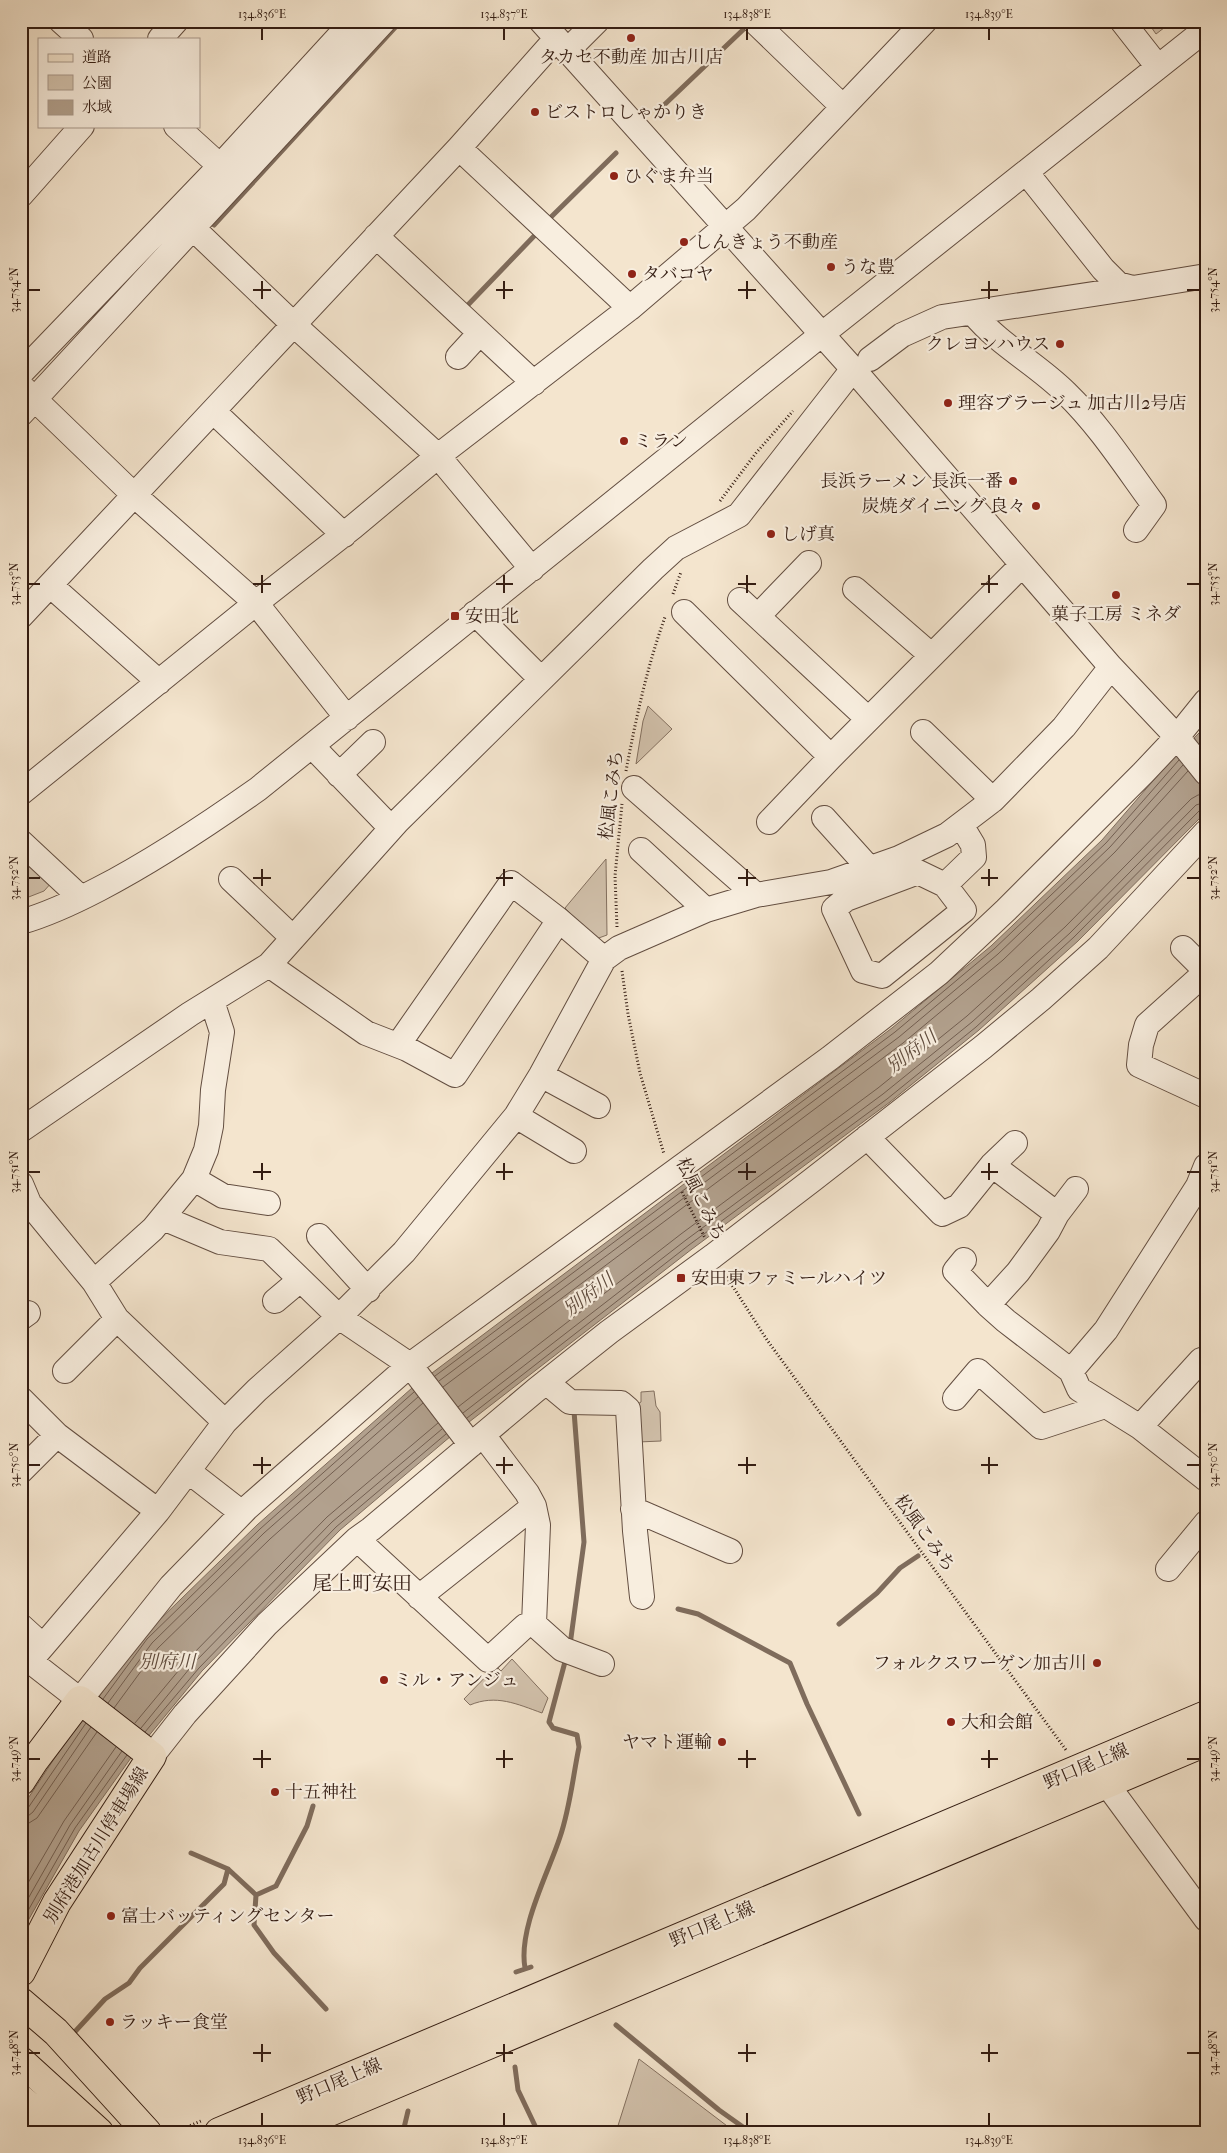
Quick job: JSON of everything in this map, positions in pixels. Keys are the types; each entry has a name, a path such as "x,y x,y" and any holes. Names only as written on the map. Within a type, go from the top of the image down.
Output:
{"main road":[{"name":"別府港加古川停車場線","path":"21,1972 57,1902 149,1754 83,1702"},
{"path":"21,1781 34,1761 83,1702"},
{"name":"野口尾上線","path":"219,2132 1206,1715"},
{"name":"野口尾上線","path":"282,2132 1206,1742"},
{"path":"21,2002 56,2032 148,2132"},
{"path":"21,2061 99,2132"},
{"path":"21,2099 59,2132"},
{"path":"21,2128 25,2132"}],"street":[{"path":"61,21 80,38"},
{"path":"161,38 176,21"},
{"path":"348,718 252,599 26,400 193,228 228,173 353,21"},
{"path":"541,21 821,335 861,364 1022,565 1111,667 1177,737 1206,773"},
{"path":"21,616 460,148 562,45 596,21"},
{"path":"754,21 842,106"},
{"path":"21,793 154,678 252,599 344,534 438,456 630,308 726,227 746,209 925,21"},
{"path":"1122,21 1158,67"},
{"path":"21,373 176,212 228,173 383,22"},
{"path":"21,922 42,916 142,867 200,830 258,789 348,718 474,613 532,569 821,335 1206,29"},
{"path":"21,195 80,128"},
{"path":"178,128 228,173"},
{"path":"460,148 630,308"},
{"path":"1026,172 1103,269 1118,284 1133,288"},
{"path":"176,212 293,324 438,456 532,569"},
{"path":"376,236 534,383"},
{"path":"21,1130 130,1054 269,965 391,828 676,548 739,515 861,364 902,335 942,317 1206,276"},
{"path":"973,313 988,330 1060,382 1094,423 1117,445 1154,504 1136,531"},
{"path":"458,357 480,333"},
{"path":"213,410 344,534"},
{"path":"758,616 809,563"},
{"path":"769,822 867,718 1022,565"},
{"path":"50,585 154,678"},
{"path":"740,600 867,718"},
{"path":"858,601 931,655"},
{"path":"474,613 541,679"},
{"path":"680,617 831,757"},
{"path":"31,1657 158,1511 225,1422 256,1390 340,1317 404,1252 516,1116 611,953 706,910 756,895 831,882 899,858 947,835 993,800 1064,727 1111,667"},
{"path":"21,1626 31,1657 83,1702 171,1586 242,1513 410,1365 830,1058 939,973 1013,904 1143,773 1177,737 1206,701"},
{"path":"923,732 993,800"},
{"path":"340,774 373,742"},
{"path":"312,746 391,828"},
{"path":"628,786 694,833 756,895"},
{"path":"824,818 869,868"},
{"path":"946,885 974,857 973,845 961,824"},
{"path":"149,1754 267,1624 357,1539 609,1332 713,1256 983,1047 1098,948 1206,832"},
{"path":"21,842 81,898"},
{"path":"641,850 706,910"},
{"path":"918,872 946,885 964,910 882,976 863,971 834,909 846,899 918,872"},
{"path":"231,880 293,938"},
{"path":"398,1046 511,883 559,920 611,953"},
{"path":"269,965 366,1033 398,1046 455,1075 559,920"},
{"path":"1183,948 1206,971 1147,1025 1139,1066 1206,1096"},
{"path":"94,1282 163,1218 194,1180 206,1150 211,1126 213,1090 222,1032 212,1000"},
{"path":"542,1074 598,1106"},
{"path":"516,1116 574,1151"},
{"path":"867,1137 942,1214 959,1206 992,1165 1015,1143"},
{"path":"992,1165 1057,1214"},
{"path":"1071,1371 1106,1330 1198,1186 1206,1166"},
{"path":"194,1180 223,1196 268,1203"},
{"path":"21,1184 28,1203 94,1282 117,1319 225,1422"},
{"path":"988,1305 1018,1272 1048,1232 1057,1214 1076,1189"},
{"path":"163,1218 220,1242 269,1249 340,1317 410,1365 527,1493 534,1506 538,1525 534,1624"},
{"path":"319,1236 368,1290"},
{"path":"964,1260 955,1270 1006,1321 1071,1371 1079,1389 1140,1426 1203,1470"},
{"path":"275,1301 300,1280"},
{"path":"65,1371 117,1319"},
{"path":"1140,1426 1201,1360 1206,1359"},
{"path":"955,1398 978,1371 1040,1426 1105,1406"},
{"path":"546,1382 570,1402 620,1403 628,1409 633,1509 642,1597"},
{"path":"21,1399 57,1435 158,1511"},
{"path":"21,1471 57,1435"},
{"path":"188,1471 242,1513"},
{"path":"419,1597 534,1506"},
{"path":"633,1509 730,1550"},
{"path":"1168,1569 1206,1523"},
{"path":"357,1539 488,1660 525,1626 534,1624"},
{"path":"534,1624 569,1652 602,1663"},
{"path":"1106,1783 1206,1919"}],"path":[{"path":"717,506 756,453 786,417 799,405"},
{"name":"松風こみち","path":"682,569 680,617 654,646 638,712 615,876 611,953 628,1014 640,1073 662,1150 713,1256 767,1340 1080,1769"}],"green space":[{"path":"1147,21 1173,21 1156,34"},
{"path":"648,706 672,729 636,764 643,721"},
{"path":"21,852 52,882 44,891 21,900"},
{"path":"606,859 607,935 596,939 565,908"},
{"path":"654,1391 656,1406 660,1412 661,1441 638,1442 636,1405 641,1402 641,1392"},
{"path":"512,1659 548,1698 542,1713 524,1706 498,1700 489,1700 470,1705 464,1699 496,1666 501,1671"},
{"path":"639,2059 735,2132 616,2132"}],"water":[{"name":"別府川","path":"1206,726 1206,811 1199,819 1078,941 979,1030 890,1102 692,1249 451,1436 340,1530 202,1671 133,1755 79,1831 21,1933 21,1809 54,1759 143,1636 257,1525 412,1388 892,1028 991,946 1102,840 1164,768"}],"waterway":[{"path":"214,225 401,21"},
{"path":"663,106 747,26"},
{"path":"548,220 616,153"},
{"path":"464,309 537,233"},
{"path":"570,1645 584,1542 574,1411"},
{"path":"839,1624 877,1593 900,1568 918,1556"},
{"path":"678,1609 698,1614 790,1663 807,1704 859,1814"},
{"path":"525,1968 524,1953 530,1919 563,1826 579,1747 577,1735 553,1728 549,1722 566,1658"},
{"path":"191,1853 228,1869 256,1895 276,1886 307,1826 313,1806"},
{"path":"71,2036 105,1999 129,1983 140,1968 224,1884 228,1869"},
{"path":"256,1895 254,1925 274,1953 326,2009"},
{"path":"516,1972 531,1967"},
{"path":"616,2025 719,2110 750,2132"},
{"path":"515,2067 518,2090 538,2132"},
{"path":"403,2132 408,2111"}],"place":[{"name":"タカセ不動産 加古川店","path":"631,38"},
{"name":"ビストロしゃかりき","path":"535,112"},
{"name":"ひぐま弁当","path":"614,176"},
{"name":"しんきょう不動産","path":"684,242"},
{"name":"うな豊","path":"831,267"},
{"name":"タバコヤ","path":"632,274"},
{"name":"クレヨンハウス","path":"1060,344"},
{"name":"理容ブラージュ 加古川2号店","path":"948,403"},
{"name":"ミラン","path":"624,441"},
{"name":"長浜ラーメン 長浜一番","path":"1013,481"},
{"name":"炭焼ダイニング 良々","path":"1036,506"},
{"name":"しげ真","path":"771,534"},
{"name":"菓子工房 ミネダ","path":"1116,595"},
{"name":"安田北","path":"455,616"},
{"name":"安田東ファミールハイツ","path":"681,1278"},
{"name":"フォルクスワーゲン加古川","path":"1097,1663"},
{"name":"ミル・アンジュ","path":"384,1680"},
{"name":"大和会館","path":"951,1722"},
{"name":"ヤマト運輸","path":"722,1742"},
{"name":"十五神社","path":"275,1792"},
{"name":"富士バッティングセンター","path":"111,1916"},
{"name":"ラッキー食堂","path":"110,2022"}],"district":[{"name":"尾上町安田","path":"362,1583"}]}
